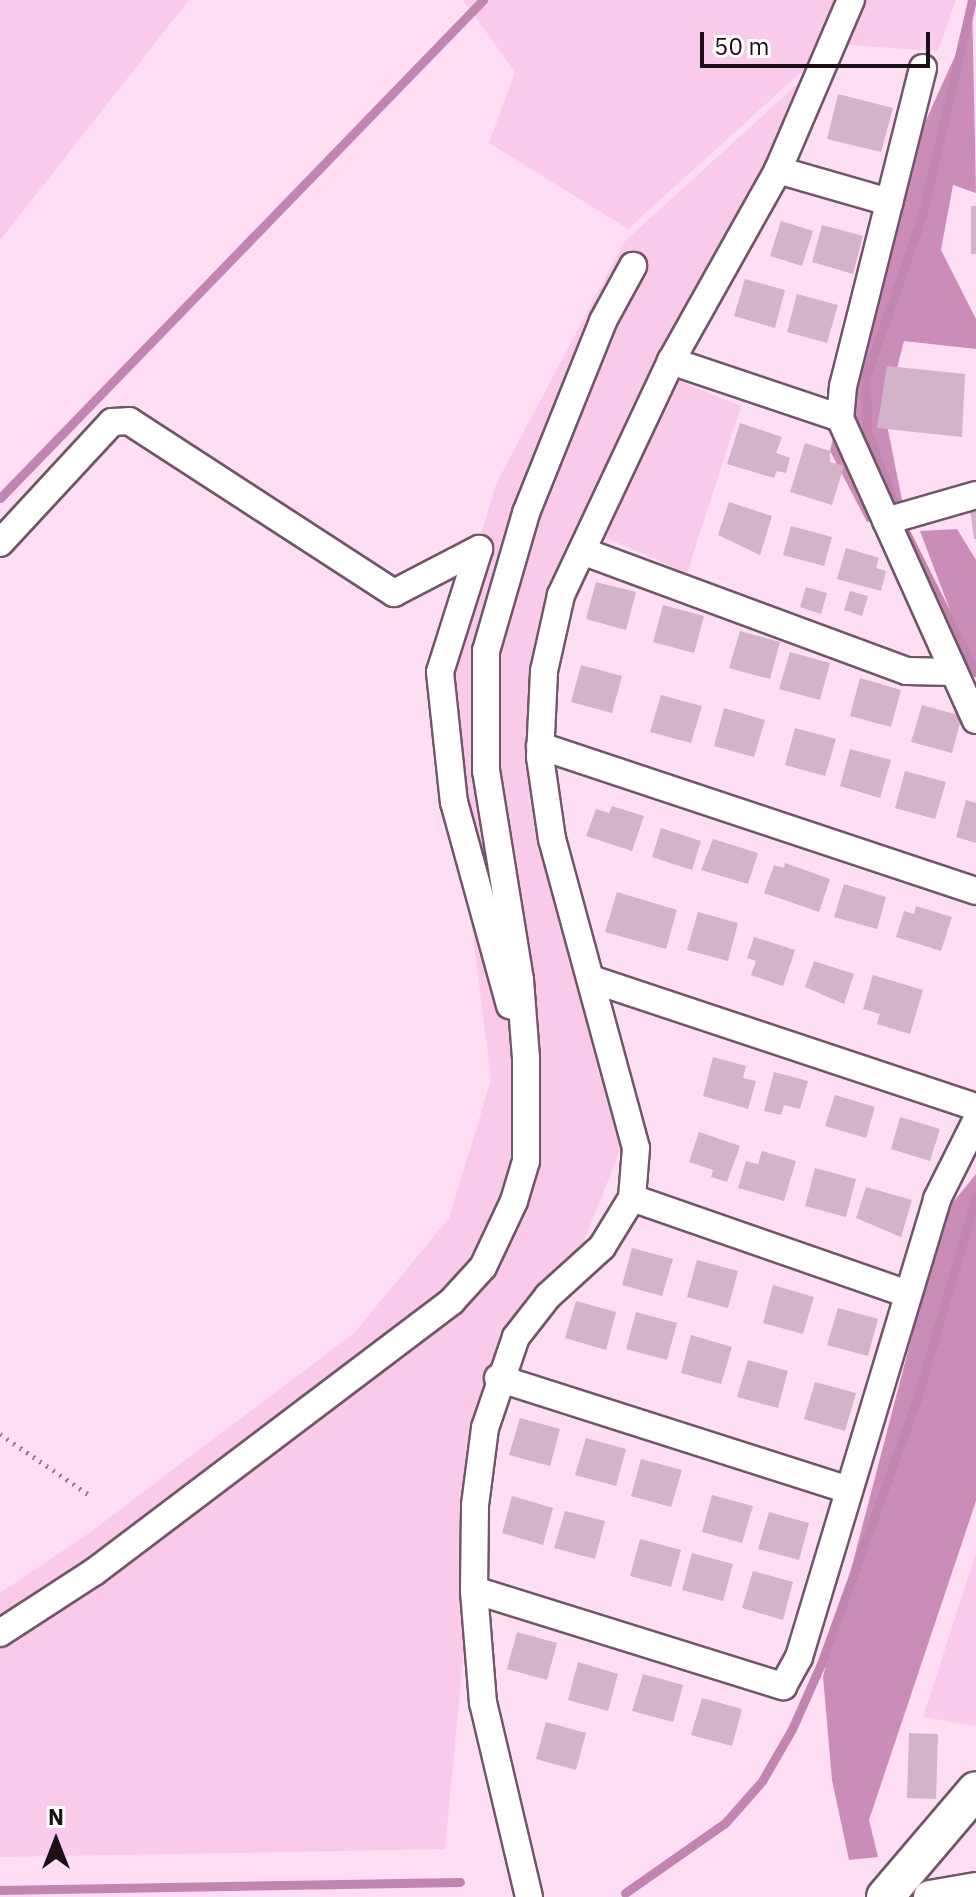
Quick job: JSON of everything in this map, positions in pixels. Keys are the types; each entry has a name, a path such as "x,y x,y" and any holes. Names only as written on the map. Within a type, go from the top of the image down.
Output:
{"main road":[{"path":"885,1897 976,1790"}],"street":[{"path":"529,1897 483,1703 474,1590 475,1505 485,1428 498,1378 516,1337 548,1296 602,1247 632,1198 636,1148 552,839 540,746 544,671 561,595 671,361 778,170 851,0"},
{"path":"923,68 840,418 894,518 976,720"},
{"path":"778,170 889,202"},
{"path":"0,1633 94,1572 451,1302 483,1267 514,1201 526,1161 526,1058 520,980 486,771 486,651 526,513 603,321 633,266"},
{"path":"671,361 840,418"},
{"path":"0,543 112,422 129,421 394,593 479,549 440,672 454,802 526,1058"},
{"path":"894,518 976,495"},
{"path":"582,551 907,671 954,672"},
{"path":"540,746 976,891"},
{"path":"591,979 976,1107"},
{"path":"474,1590 783,1686 799,1657 937,1199 976,1121"},
{"path":"632,1198 908,1294"},
{"path":"498,1378 849,1490"},
{"path":"930,1897 976,1889"}],"path":[{"path":"0,1434 91,1496"}],"shaded area":[{"path":"0,0 189,0 0,240"},
{"path":"463,0 956,0 938,51 832,44 628,229 489,143 515,72"},
{"path":"972,0 976,193 953,185 941,250 976,319 976,349 904,341 885,415 905,515 867,522 830,451 889,202 964,36"},
{"path":"825,59 606,499 547,660 552,839 630,1126 570,1275 516,1337 485,1428 445,1849 0,1857 0,1593 88,1534 355,1332 449,1218 491,1080 440,672 496,484 625,241"},
{"path":"677,380 741,406 687,573 606,538"},
{"path":"957,529 976,560 976,665 965,650 920,531"},
{"path":"976,1174 976,1501 869,1820 878,1857 849,1860 832,1780 823,1677 944,1213"},
{"path":"976,1553 976,1726 923,1717"}],"building":[{"path":"838,94 893,108 881,152 827,139"},
{"path":"971,206 976,206 976,254 971,254"},
{"path":"781,221 813,231 802,266 770,256"},
{"path":"822,225 863,236 853,274 812,262"},
{"path":"745,279 785,290 775,328 734,316"},
{"path":"797,294 838,305 827,343 787,332"},
{"path":"887,366 965,374 962,437 877,428"},
{"path":"740,423 782,437 776,453 790,458 786,473 777,471 774,478 727,464"},
{"path":"805,443 830,451 830,462 844,466 832,505 790,492"},
{"path":"729,502 772,516 760,555 718,535"},
{"path":"976,509 976,539 974,539 970,510"},
{"path":"791,526 832,537 824,566 783,555"},
{"path":"846,548 879,558 876,568 886,571 881,591 837,579"},
{"path":"596,582 636,592 626,630 586,619"},
{"path":"806,587 827,593 821,614 800,607"},
{"path":"850,591 868,596 862,616 844,610"},
{"path":"663,605 704,616 694,653 653,642"},
{"path":"740,631 780,642 770,679 729,668"},
{"path":"790,652 830,663 820,700 779,689"},
{"path":"581,665 622,676 612,713 571,702"},
{"path":"860,678 901,690 891,727 850,716"},
{"path":"661,695 702,706 691,743 650,732"},
{"path":"922,705 962,716 952,753 911,742"},
{"path":"724,708 765,720 754,757 714,746"},
{"path":"795,728 836,739 825,776 785,765"},
{"path":"850,749 891,760 880,798 840,786"},
{"path":"905,771 946,782 935,819 895,808"},
{"path":"966,800 976,803 976,843 956,837"},
{"path":"612,806 644,816 632,851 586,836 596,809 609,813"},
{"path":"661,828 701,841 692,870 652,857"},
{"path":"713,839 758,853 748,884 701,870"},
{"path":"785,863 830,879 819,912 764,893 774,865 784,868"},
{"path":"844,884 886,897 877,929 834,917"},
{"path":"617,892 677,910 666,949 605,932"},
{"path":"916,906 952,917 941,951 896,937 904,911 914,914"},
{"path":"698,912 738,923 728,961 687,950"},
{"path":"754,937 795,950 783,986 751,975 756,961 747,958"},
{"path":"814,961 854,974 844,1004 805,987"},
{"path":"873,975 923,990 910,1034 877,1024 880,1014 863,1009"},
{"path":"713,1057 746,1066 743,1078 756,1081 748,1109 703,1096"},
{"path":"774,1072 808,1081 800,1109 784,1105 781,1115 764,1111"},
{"path":"835,1095 875,1107 866,1138 825,1126"},
{"path":"900,1117 940,1129 930,1161 891,1149"},
{"path":"699,1132 740,1146 727,1182 711,1177 713,1170 689,1162"},
{"path":"762,1151 796,1161 784,1201 738,1188 746,1161 758,1164"},
{"path":"815,1168 856,1179 846,1217 805,1206"},
{"path":"866,1187 912,1200 901,1237 856,1218"},
{"path":"632,1248 673,1259 662,1296 622,1285"},
{"path":"697,1260 738,1271 728,1308 687,1297"},
{"path":"773,1285 814,1297 803,1334 763,1323"},
{"path":"576,1301 616,1312 606,1350 565,1338"},
{"path":"838,1308 878,1319 868,1356 827,1345"},
{"path":"636,1312 677,1323 667,1360 626,1349"},
{"path":"691,1335 732,1347 721,1384 681,1373"},
{"path":"748,1360 788,1371 778,1408 737,1397"},
{"path":"815,1382 856,1393 845,1431 804,1419"},
{"path":"520,1418 560,1429 550,1466 509,1455"},
{"path":"586,1438 626,1449 616,1486 575,1475"},
{"path":"641,1459 682,1470 671,1507 631,1496"},
{"path":"712,1495 753,1506 742,1543 702,1532"},
{"path":"512,1496 553,1508 543,1545 502,1533"},
{"path":"565,1511 605,1521 595,1559 554,1548"},
{"path":"769,1512 809,1523 799,1560 758,1549"},
{"path":"640,1539 681,1550 671,1587 630,1576"},
{"path":"692,1553 733,1564 723,1601 682,1590"},
{"path":"753,1571 793,1582 783,1620 742,1608"},
{"path":"517,1632 557,1643 547,1680 507,1669"},
{"path":"578,1662 618,1674 608,1711 568,1700"},
{"path":"643,1674 683,1685 673,1722 632,1711"},
{"path":"702,1698 742,1709 732,1746 691,1735"},
{"path":"546,1722 586,1733 576,1770 536,1759"},
{"path":"909,1733 938,1734 936,1799 907,1798"}],"waterway":[{"path":"0,498 483,0"},
{"path":"972,0 922,216 866,377 867,431 902,525 976,673"},
{"path":"625,1893 725,1823 762,1781 792,1729 821,1664 916,1402 976,1197"},
{"path":"0,1890 460,1882"}]}
